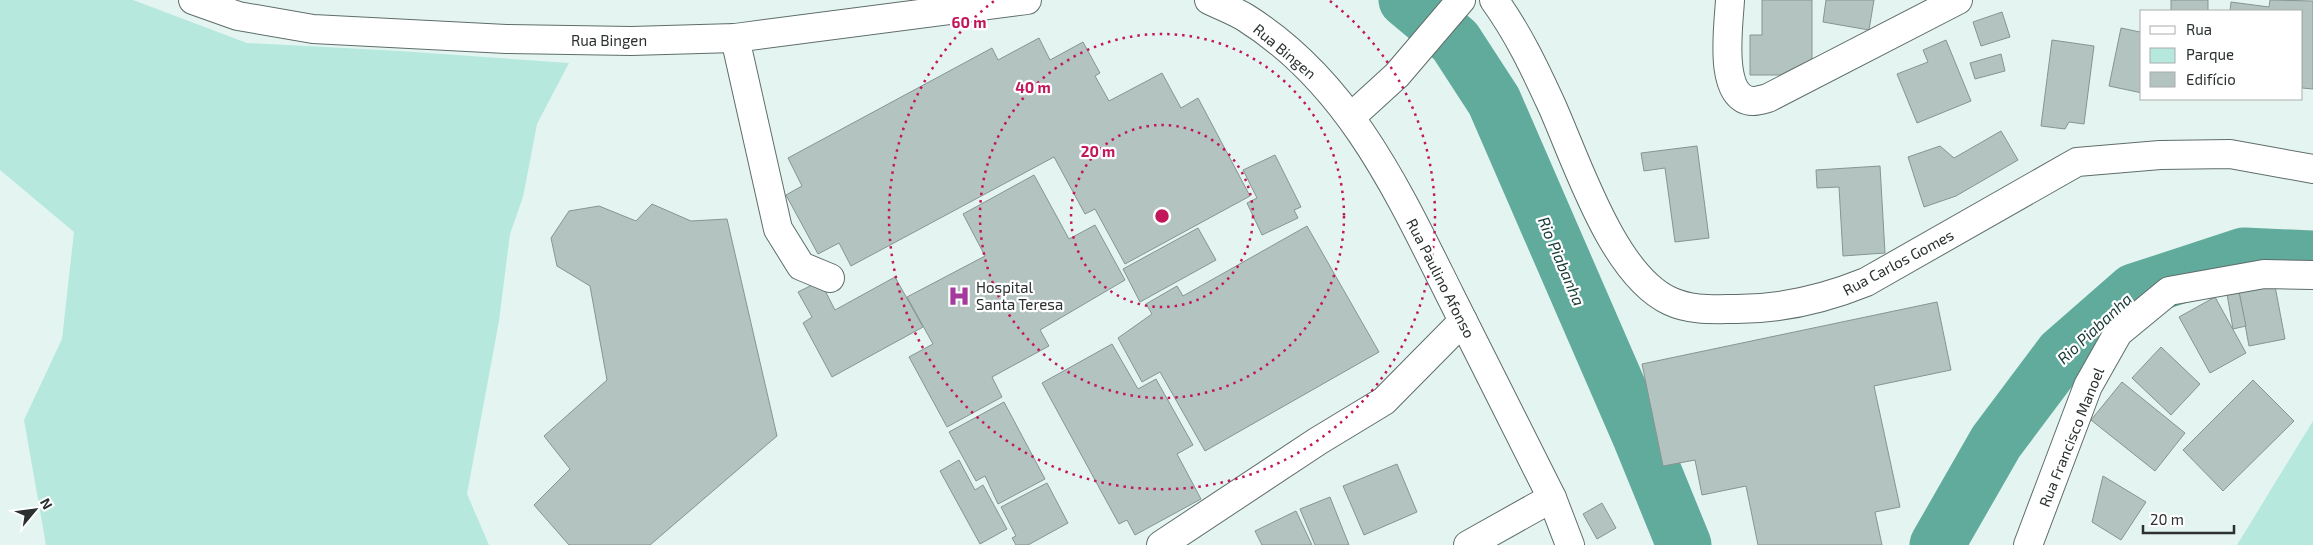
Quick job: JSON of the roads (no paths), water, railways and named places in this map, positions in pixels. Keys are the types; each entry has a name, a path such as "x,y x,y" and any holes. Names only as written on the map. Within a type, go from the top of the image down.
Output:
{"main road":[{"name":"Rua Bingen","path":"193,0 238,16 313,29 506,39 631,41 735,38 1027,0"},
{"name":"Rua Bingen","path":"1208,0 1246,18 1280,44 1318,78 1351,117"},
{"path":"1351,117 1397,75 1461,0"},
{"name":"Rua Carlos Gomes","path":"1494,0 1524,47 1617,249 1643,283 1669,301 1695,309 1750,309 1799,304 1832,296 1866,282 2077,162 2160,155 2230,154 2313,169"},
{"path":"1730,0 1728,67 1731,84 1741,96 1752,101 1768,98 1958,0"},
{"path":"735,38 778,229 802,266 830,278"},
{"name":"Rua Paulino Afonso","path":"1351,117 1395,185 1552,498 1570,545"},
{"name":"Rua Francisco Manoel","path":"2028,545 2088,386 2118,333 2169,291 2264,274 2313,275"},
{"path":"1162,545 1318,441 1384,401 1463,321"},
{"path":"1468,545 1552,498"}],"waterway":[{"name":"Rio Piabanha","path":"1406,0 1455,41 1494,101 1640,437 1684,545"},
{"name":"Rio Piabanha","path":"1937,545 1996,442 2062,354 2134,291 2244,255 2313,258"}],"place":[{"name":"Hospital Santa Teresa","path":"959,296"}]}
